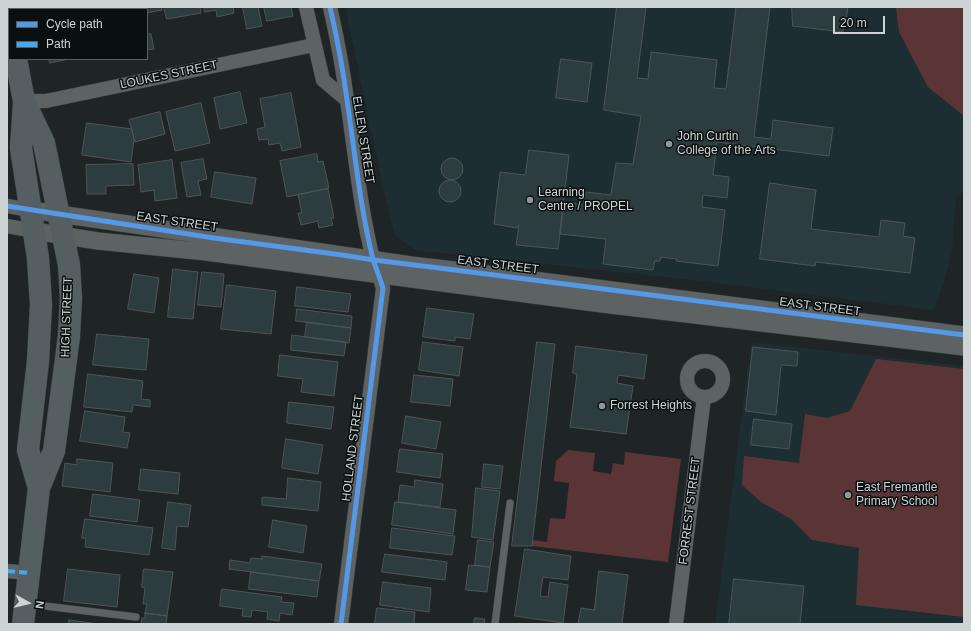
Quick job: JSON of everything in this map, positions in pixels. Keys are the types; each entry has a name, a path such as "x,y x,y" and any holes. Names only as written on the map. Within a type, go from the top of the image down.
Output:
{"main road":[{"name":"HIGH STREET","path":"16,66 24,101 44,143 69,265 70,298 69,336 54,451 38,488 24,614"},
{"name":"HIGH STREET","path":"24,101 21,148 39,265 41,305 38,361 28,450 38,488"}],"street":[{"name":"ELLEN STREET","path":"306,7 323,80 348,101"},
{"name":"ELLEN STREET","path":"330,7 339,47 348,101 351,132 376,268"},
{"name":"LOUKES STREET","path":"24,101 46,101 314,45"},
{"path":"7,206 32,221"},
{"path":"7,226 32,221"},
{"name":"EAST STREET","path":"32,221 61,225 98,241 376,268 602,304 964,347"},
{"name":"EAST STREET","path":"376,268 463,270 964,335"},
{"name":"HOLLAND STREET","path":"341,624 383,288 376,268"},
{"name":"FORREST STREET","path":"676,624 704,397"},
{"path":"7,570 29,573"}],"lane":[{"path":"495,624 510,503"},
{"path":"24,614 136,618"}],"shaded area":[{"name":"John Curtin College of the Arts","path":"345,7 964,7 964,191 956,197 952,251 944,282 934,310 693,280 414,250 395,235 385,196"},
{"path":"896,7 964,7 964,116 928,87 899,32"},
{"name":"East Fremantle Primary School","path":"751,342 964,366 964,624 715,624"},
{"path":"876,359 964,369 964,617 856,605 859,548 812,540 791,519 761,502 742,485 744,456 799,463 805,414 827,418 850,411"},
{"path":"568,450 595,453 593,471 611,474 613,463 624,465 625,452 681,459 668,562 532,546 532,540 547,542 550,518 565,519 569,483 554,481 556,461"}],"building":[{"path":"52,7 69,7 69,8 46,8"},
{"path":"91,7 133,7 129,8"},
{"path":"161,7 162,10 148,13 148,8 136,8"},
{"path":"164,7 200,7 201,13 167,19"},
{"path":"204,7 233,7 234,13 217,17 216,10 205,12"},
{"path":"243,7 258,7 262,26 247,29"},
{"path":"264,7 291,7 293,16 267,21"},
{"path":"617,7 646,7 637,78 648,79 651,52 717,60 714,88 726,89 736,7 770,7 754,137 771,139 773,120 833,128 829,156 717,142 713,175 729,177 727,198 703,195 702,207 725,210 718,266 676,261 677,259 661,257 660,261 655,261 653,270 603,264 606,239 560,234 564,202 583,205 586,192 611,195 616,163 633,164 641,116 604,110"},
{"path":"792,7 848,7 846,20 844,20 843,32 793,26"},
{"path":"151,34 154,49 148,50 148,35"},
{"path":"561,59 592,63 587,102 556,98"},
{"path":"49,60 64,60 50,63"},
{"path":"240,92 247,123 220,129 214,98"},
{"path":"291,93 301,147 282,151 280,143 269,145 268,139 259,140 257,129 265,127 260,99"},
{"path":"201,103 210,143 175,151 166,112"},
{"path":"160,112 165,134 135,142 129,120"},
{"path":"87,123 132,129 134,140 131,162 82,155"},
{"name":"Learning Centre / PROPEL","path":"529,150 569,155 558,249 516,245 519,226 517,226 517,228 494,224 500,172 525,175"},
{"path":"317,154 318,162 323,161 329,188 287,197 280,161"},
{"path":"452,158 460,161 463,169 460,177 452,180 444,177 441,169 444,161"},
{"path":"203,159 207,179 198,181 201,195 187,197 181,163"},
{"path":"172,160 177,198 155,201 154,190 141,192 138,165"},
{"path":"133,164 134,185 106,186 106,194 87,194 86,165"},
{"path":"215,172 256,178 252,204 211,197"},
{"path":"450,180 458,183 461,191 458,199 450,202 442,199 439,191 442,183"},
{"path":"770,183 816,190 811,229 879,237 881,220 905,223 903,236 915,238 910,273 816,262 815,266 760,259"},
{"path":"328,189 334,218 331,218 333,225 319,228 318,221 301,225 298,213 302,213 298,195"},
{"path":"173,269 198,272 193,319 168,317"},
{"path":"202,272 224,274 221,307 198,305"},
{"path":"134,274 159,278 154,313 128,309"},
{"path":"227,285 276,291 271,334 221,329"},
{"path":"297,287 351,294 348,312 295,306"},
{"path":"427,308 474,314 470,339 455,337 455,341 423,337"},
{"path":"297,309 352,316 351,328 296,321"},
{"path":"307,322 351,328 349,343 305,337"},
{"path":"97,334 149,339 146,370 93,365"},
{"path":"292,335 346,342 344,356 291,350"},
{"path":"423,342 463,347 459,376 419,370"},
{"path":"537,342 555,344 532,546 512,546"},
{"name":"Forrest Heights","path":"576,346 647,355 644,379 618,375 617,383 633,386 626,434 570,427 577,374 573,373"},
{"path":"753,347 798,352 797,366 781,365 776,415 746,411"},
{"path":"280,355 338,362 334,396 301,392 303,379 278,376"},
{"path":"88,374 143,381 141,399 150,400 150,407 133,405 132,412 84,407"},
{"path":"414,375 453,379 450,406 411,402"},
{"path":"289,402 334,407 331,429 287,423"},
{"path":"85,411 125,417 123,432 130,433 127,448 80,441"},
{"path":"406,416 441,422 436,449 402,443"},
{"path":"754,419 792,424 789,449 751,445"},
{"path":"286,439 323,445 318,474 282,468"},
{"path":"400,449 443,454 440,478 397,472"},
{"path":"77,459 113,463 110,492 62,486 65,463 77,465"},
{"path":"484,464 503,466 500,489 482,487"},
{"path":"141,469 180,473 178,494 139,490"},
{"path":"288,478 321,482 318,511 262,505 262,497 286,499"},
{"path":"415,480 443,484 440,507 398,502 400,485 414,487"},
{"path":"476,488 500,491 493,540 472,537"},
{"path":"93,494 140,500 137,522 90,516"},
{"path":"168,502 191,505 188,527 177,526 175,550 162,548"},
{"path":"395,502 456,510 453,534 392,525"},
{"path":"85,519 153,528 149,555 85,547 86,538 82,538"},
{"path":"273,520 307,526 303,553 269,547"},
{"path":"392,528 455,536 452,555 390,548"},
{"path":"478,540 494,542 490,567 475,565"},
{"path":"525,549 571,556 568,580 543,577 540,596 548,597 550,582 568,585 563,623 515,616"},
{"path":"385,554 447,562 445,580 382,572"},
{"path":"262,556 322,564 319,581 229,569 230,560 250,563 251,558 262,559"},
{"path":"469,565 490,567 487,592 466,590"},
{"path":"68,569 120,575 117,607 64,601"},
{"path":"144,569 173,572 167,616 145,613 147,604 143,604 145,588 142,587"},
{"path":"599,571 628,575 622,624 578,624 581,608 594,610"},
{"path":"251,572 319,581 317,597 249,589"},
{"path":"734,579 804,586 800,624 729,624"},
{"path":"383,582 431,588 429,612 380,605"},
{"path":"222,589 282,597 281,602 294,603 292,615 280,613 279,621 267,619 268,612 252,610 251,617 242,616 243,609 220,606"},
{"path":"377,608 415,612 414,624 375,624"},
{"path":"145,613 167,616 166,624 141,624 142,618 145,618"},
{"path":"475,618 485,619 484,624 474,624"},
{"path":"69,620 98,624 69,624"}],"marked path":[{"path":"7,571 29,573"}],"cycle path":[{"path":"330,7 344,77 358,180 368,239 383,288 341,624"},
{"path":"7,206 214,238 374,260 964,335"}],"place":[{"name":"John Curtin College of the Arts","path":"669,144"},
{"name":"Learning Centre / PROPEL","path":"530,200"},
{"name":"Forrest Heights","path":"602,406"},
{"name":"East Fremantle Primary School","path":"848,495"}]}
